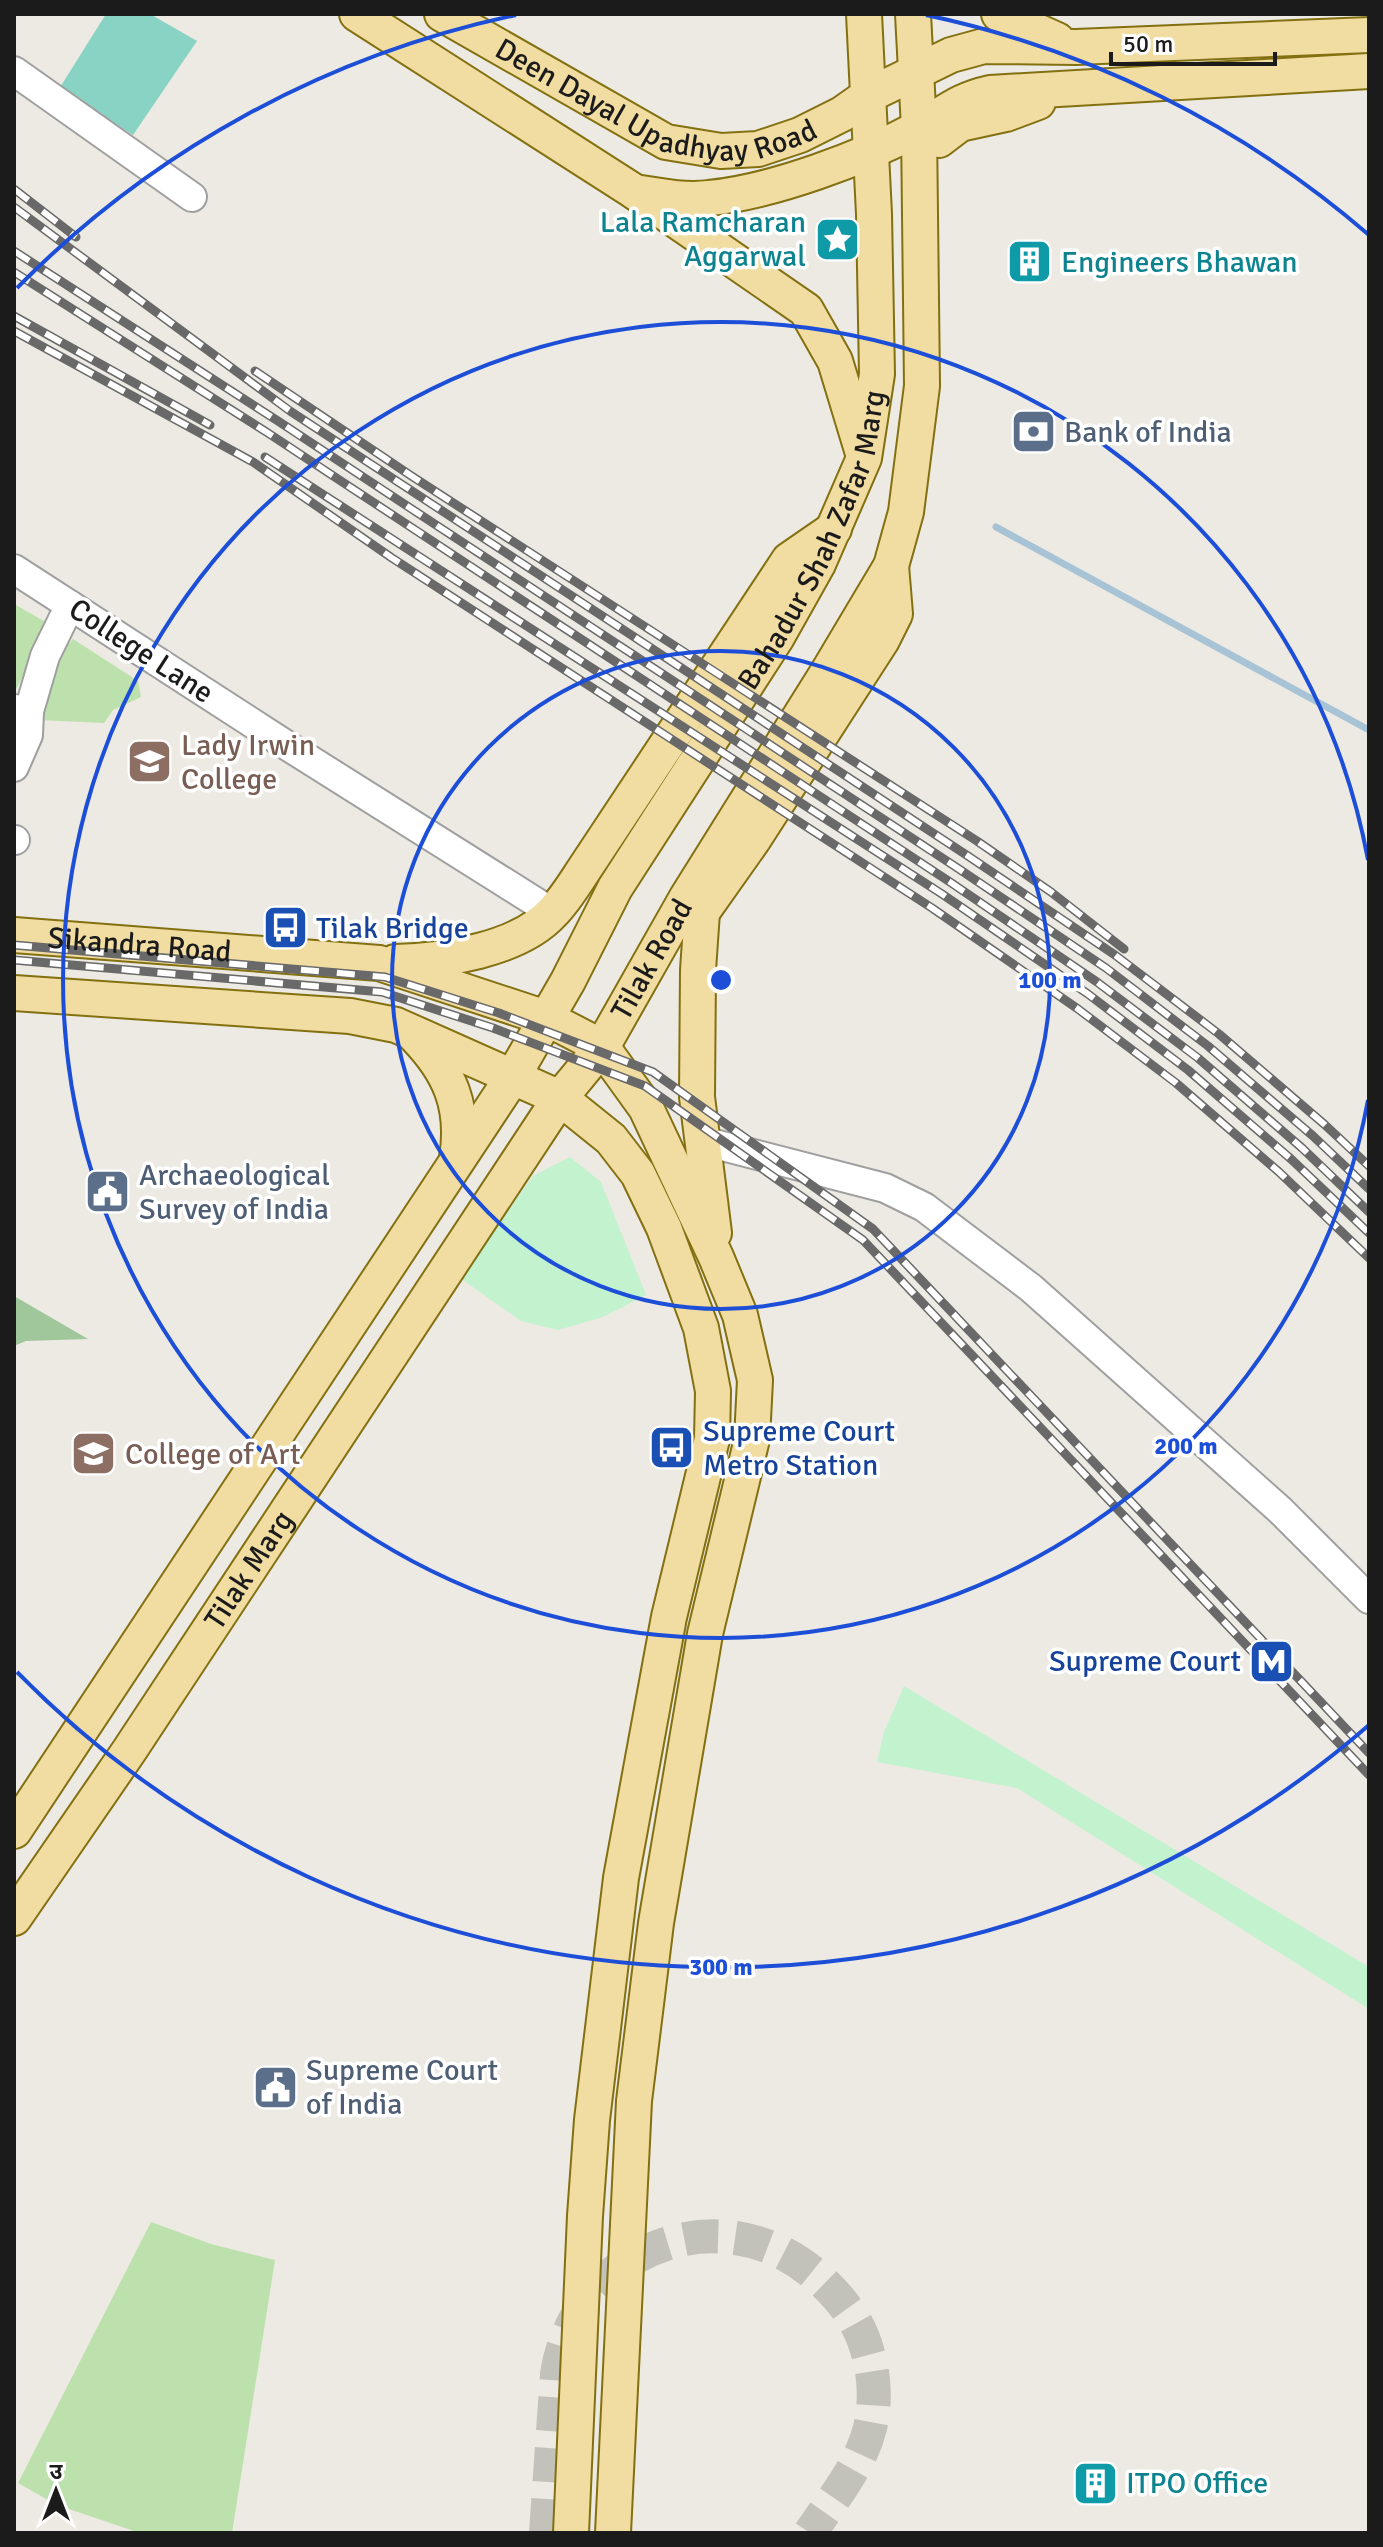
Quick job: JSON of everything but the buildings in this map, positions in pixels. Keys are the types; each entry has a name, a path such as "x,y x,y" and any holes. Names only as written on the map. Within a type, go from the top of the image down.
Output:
{"main road":[{"name":"Deen Dayal Upadhyay Road","path":"357,14 635,192 806,310 835,361 864,458"},
{"name":"Deen Dayal Upadhyay Road","path":"442,14 666,142 721,151 758,149 800,135 842,114 869,95 951,55 984,46 1076,47 1369,35"},
{"path":"864,14 869,95"},
{"path":"913,14 918,73"},
{"path":"999,14 1076,47"},
{"path":"635,192 670,198 707,198 743,193 820,170 872,150 920,144 954,105 990,93 1369,71"},
{"name":"Bahadur Shah Zafar Marg","path":"703,871 891,566 906,512 922,386 918,73"},
{"name":"Bahadur Shah Zafar Marg","path":"615,888 777,637 818,564 864,458 877,374 869,95"},
{"path":"379,963 418,962 483,949 514,938 553,913 789,560 835,528"},
{"path":"613,2533 634,2101 656,1923 705,1634 752,1439 755,1380 740,1315 716,1257 646,1108 608,1056 643,1018 702,912 753,840 882,640 895,614 891,566"},
{"path":"585,868 615,888"},
{"name":"Tilak Road","path":"608,1056 703,871"},
{"name":"Tilak Road","path":"512,1078 568,981 615,888"},
{"path":"702,912 698,970 697,1097 716,1257"},
{"name":"Sikandra Road","path":"14,935 379,963 546,1018 608,1056"},
{"path":"312,1012 327,1009 343,991 339,971 332,962 319,958"},
{"name":"Sikandra Road","path":"14,993 350,1016 410,1030 560,1098 611,1139 638,1174 664,1228 699,1324 713,1391 712,1439 669,1617 621,1878 592,2120 571,2533"},
{"path":"410,1030 434,1055 453,1091 459,1131 456,1158"},
{"name":"Tilak Marg","path":"14,1918 129,1751 560,1098 608,1056"},
{"name":"Tilak Marg","path":"14,1834 456,1158 512,1078"},
{"path":"699,1324 740,1315"},
{"path":"14,1834 53,1861"}],"street":[{"path":"14,71 192,197"},
{"name":"College Lane","path":"14,569 553,913"},
{"path":"14,767 28,735 22,710 70,605"},
{"path":"703,1141 885,1188 924,1207 1031,1288 1280,1510 1369,1599"}],"green space":[{"path":"14,604 51,625 16,689 14,689"},
{"path":"73,639 138,681 141,697 113,710 104,723 38,720 54,660"},
{"path":"570,1157 601,1182 646,1295 603,1317 558,1330 521,1321 460,1278 533,1176"},
{"path":"14,1296 88,1339 26,1341 14,1346"},
{"path":"904,1686 1369,1967 1369,2009 1017,1788 877,1762 884,1732"},
{"path":"151,2222 211,2244 275,2260 232,2533 140,2533 57,2505 18,2483"}],"shaded area":[{"path":"106,14 150,14 197,41 133,135 59,89"}],"waterway":[{"path":"996,527 1369,730"}],"tunnel":[{"path":"546,2533 557,2374 570,2330 593,2293 624,2265 661,2246 701,2237 742,2239 783,2253 834,2293 851,2314 863,2338 873,2382 870,2428 852,2470 810,2533"}],"railway":[{"path":"14,189 76,237"},
{"path":"14,207 290,411 1115,955 1219,1034 1369,1166"},
{"path":"14,251 278,421 1106,968 1208,1046 1313,1136 1369,1189"},
{"path":"14,272 268,433 1097,982 1198,1058 1302,1148 1369,1212"},
{"path":"14,316 210,425"},
{"path":"14,331 253,462 392,558 932,908 1078,1009 1176,1083 1279,1172 1369,1258"},
{"path":"255,371 410,475 977,841 1051,892 1124,949"},
{"path":"265,457 942,894 1088,994 1188,1070 1291,1159 1369,1233"},
{"path":"14,945 385,977 499,1013 653,1072 873,1229 1369,1753"},
{"path":"14,960 382,992 493,1028 645,1086 863,1240 1369,1775"}],"place":[{"name":"Lala Ramcharan Aggarwal","path":"837,239"},
{"name":"Engineers Bhawan","path":"1030,262"},
{"name":"Bank of India","path":"1033,432"},
{"name":"Lady Irwin College","path":"150,762"},
{"name":"Tilak Bridge","path":"285,928"},
{"name":"Archaeological Survey of India","path":"108,1192"},
{"name":"Supreme Court‌ Metro Station","path":"672,1448"},
{"name":"College of Art","path":"94,1454"},
{"name":"Supreme Court","path":"1272,1661"},
{"name":"Supreme Court of India","path":"275,2087"},
{"name":"ITPO Office","path":"1095,2483"}]}
